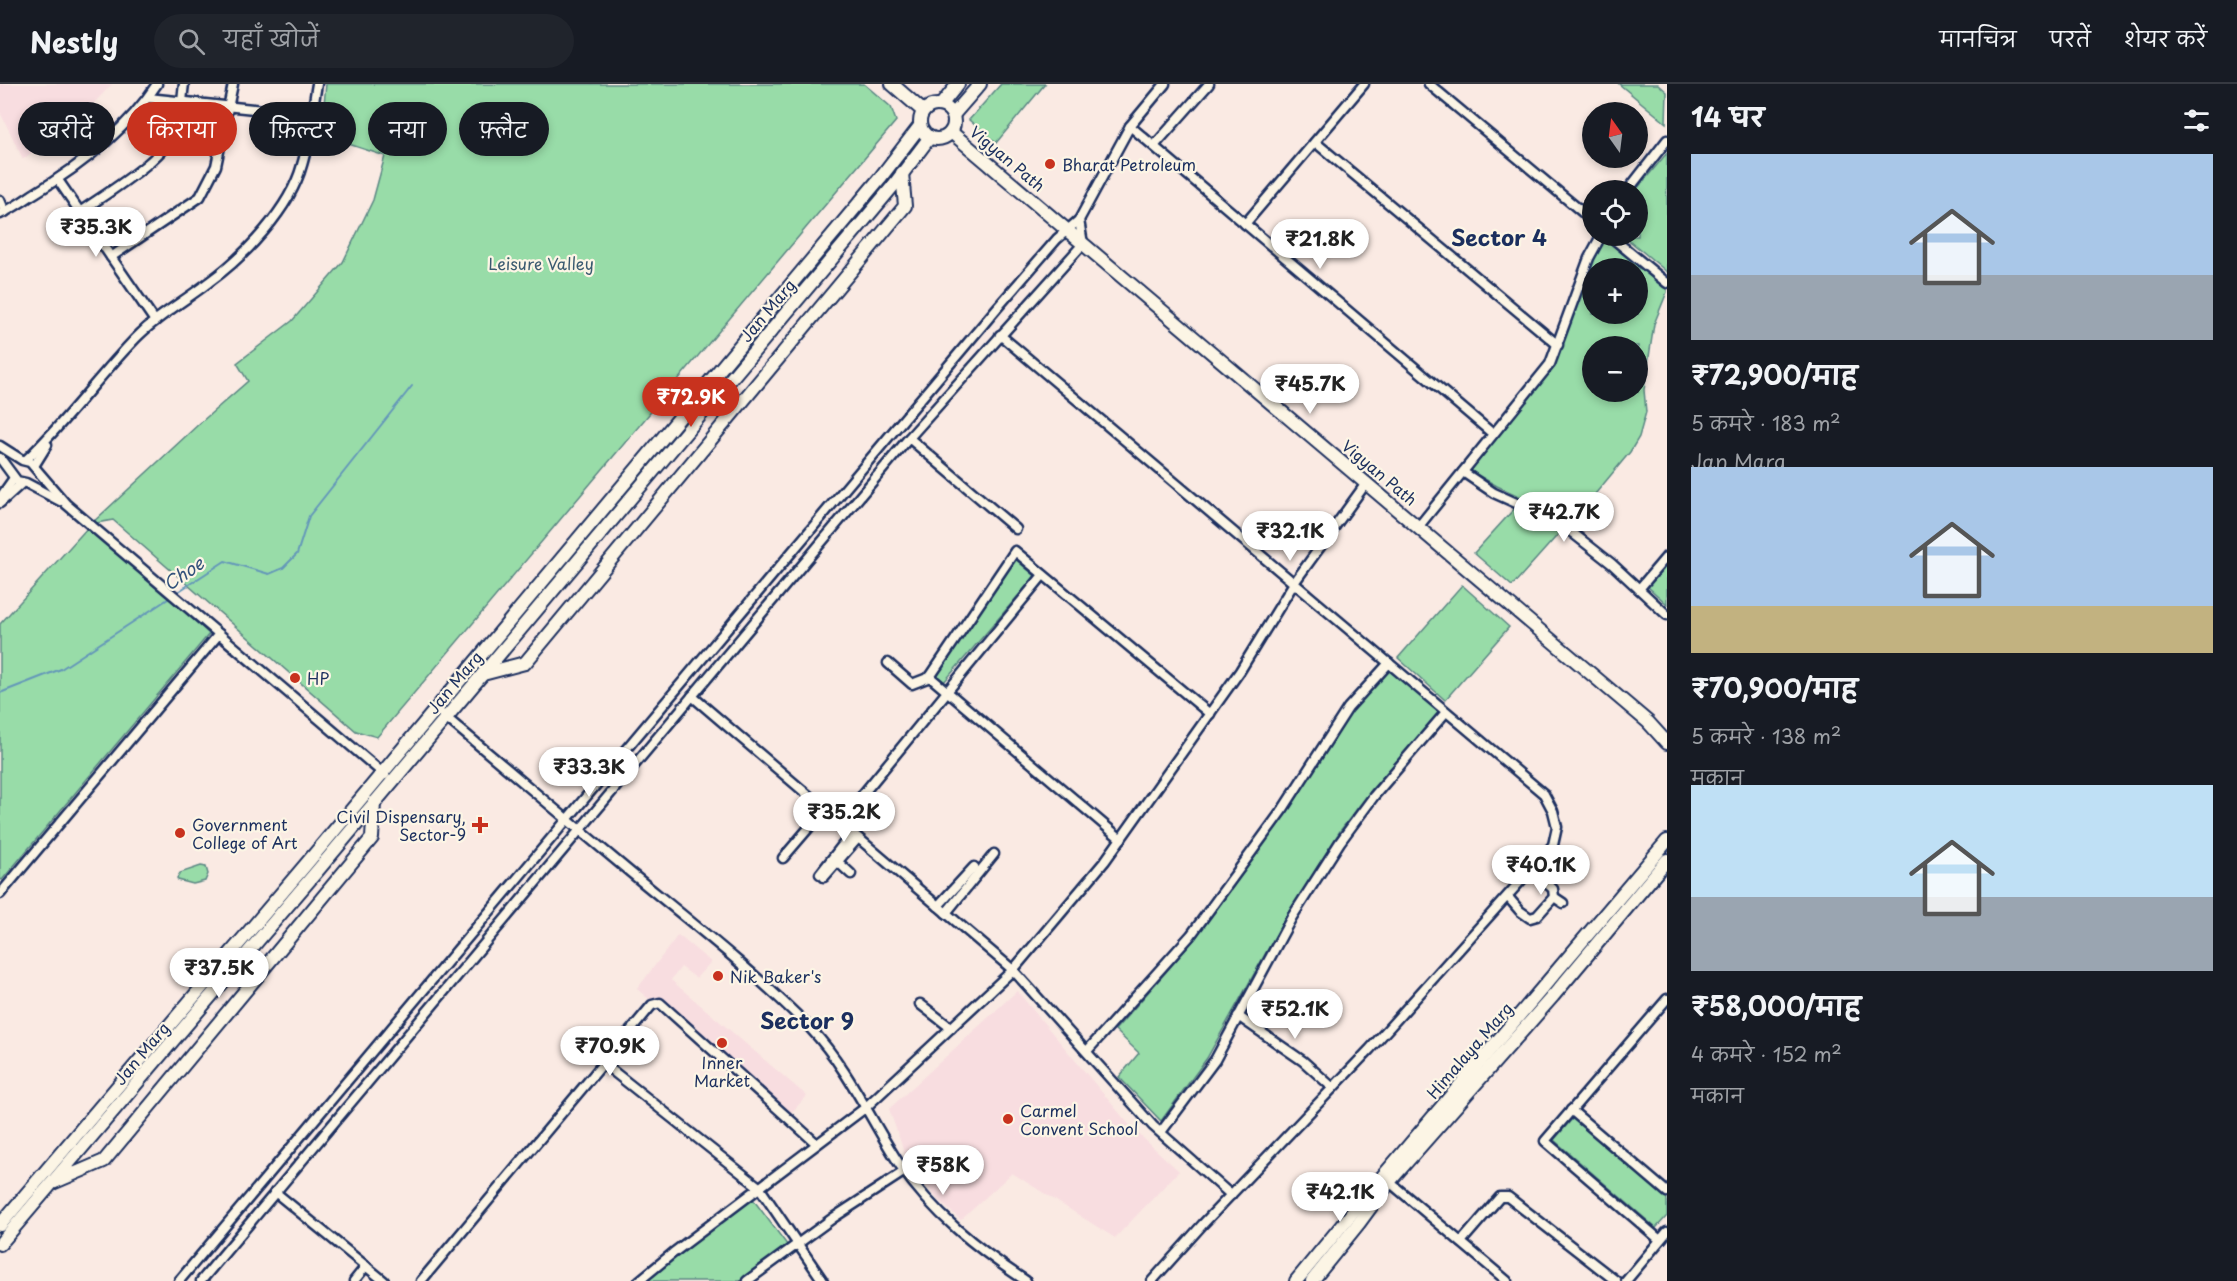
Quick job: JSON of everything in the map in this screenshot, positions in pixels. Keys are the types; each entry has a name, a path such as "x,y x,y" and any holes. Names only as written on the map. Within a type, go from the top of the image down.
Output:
{"main road":[{"path":"892,84 923,111"},
{"path":"941,105 958,84"},
{"path":"953,115 980,84"},
{"path":"935,104 948,108 953,115 954,123 951,132 939,139 930,137 920,126 923,111 935,104"},
{"name":"Jan Marg","path":"0,1244 374,803 388,777 436,709 880,178 920,126"},
{"name":"Vigyan Path","path":"951,132 1419,526 1648,722 1667,743"},
{"name":"Jan Marg","path":"0,1225 388,777 446,717 482,675 930,137"},
{"path":"482,675 525,663 905,206 902,173"},
{"name":"Vigyan Path","path":"1648,722 1667,734"},
{"path":"52,1183 104,1161 372,838 374,803"},
{"name":"Himalaya Marg","path":"1312,1281 1359,1223 1386,1179 1667,841"},
{"name":"Himalaya Marg","path":"1296,1281 1553,996 1667,860"}],"street":[{"path":"0,200 3,213 58,180 115,134 148,98 157,84"},
{"path":"80,212 158,155 171,141 178,125 184,84"},
{"path":"230,102 232,84"},
{"path":"314,102 317,84"},
{"path":"179,1281 997,308 1067,229 1079,220 1130,126 1165,84"},
{"path":"1154,146 1209,84"},
{"path":"1245,224 1364,84"},
{"path":"1429,84 1582,212"},
{"path":"148,98 191,102"},
{"path":"1130,126 1493,434"},
{"path":"1636,180 1667,140"},
{"path":"1315,142 1558,345"},
{"path":"111,257 200,197 216,166 218,156"},
{"path":"19,479 14,465 29,464 137,337 155,321 211,281 251,245 274,218 290,193 302,166 304,156"},
{"path":"58,180 155,321"},
{"path":"201,1281 909,438 1083,244 1079,220"},
{"path":"1419,526 1550,364 1596,246"},
{"path":"1622,246 1667,283"},
{"path":"1000,335 1544,794 1553,811 1557,827 1554,845 1508,897 1152,1281"},
{"path":"909,438 1016,529"},
{"path":"0,446 29,464 66,504 388,777"},
{"path":"0,458 19,479 66,504"},
{"path":"0,501 19,479 33,478 29,464"},
{"path":"1463,472 1494,493 1560,523 1667,615"},
{"path":"639,1281 673,1252 865,1108 1013,970 1121,839 1240,670 1294,583 1367,482"},
{"path":"930,677 930,673 1015,551 1210,714"},
{"path":"1639,589 1667,556"},
{"path":"840,822 1043,575"},
{"path":"0,894 219,634"},
{"path":"888,663 912,684 930,677"},
{"path":"1087,1051 1191,935 1283,809 1348,708 1389,663"},
{"path":"930,677 1121,839"},
{"path":"692,696 1013,970 1161,1132 1231,1195"},
{"path":"436,709 753,974 804,1023 836,1060 905,1171 946,1220 987,1255 1026,1281"},
{"path":"1161,1132 1215,1060 1292,917 1340,842 1374,796 1446,712"},
{"path":"783,858 825,809"},
{"path":"855,835 838,862 822,876 855,835"},
{"path":"946,913 994,854"},
{"path":"838,862 851,874"},
{"path":"938,906 974,867"},
{"path":"1508,897 1520,911 1530,918 1537,916 1554,897 1553,889 1532,870"},
{"path":"1554,897 1563,903"},
{"path":"1660,1240 1545,1141 1667,999"},
{"path":"421,1281 652,1005 660,1003 817,1144"},
{"path":"920,1004 951,1028"},
{"path":"1239,1016 1303,1061 1333,1088"},
{"path":"604,1064 759,1187 823,1281"},
{"path":"1571,1110 1667,1192"},
{"path":"747,1281 833,1218 905,1171"},
{"path":"1386,1179 1507,1281"},
{"path":"275,1192 384,1281"},
{"path":"1461,1242 1500,1197 1508,1197 1616,1281"},
{"path":"1631,1279 1667,1232"},
{"path":"354,1281 366,1266"}],"shaded area":[{"path":"0,84 112,84 95,102 18,102 18,149 0,112"},
{"name":"Inner Market","path":"678,935 711,962 696,978 681,967 671,980 807,1096 787,1117 637,989"},
{"name":"Carmel Convent School","path":"1017,991 1132,1128 1179,1171 1115,1238 1012,1173 961,1220 938,1200 907,1160 889,1109"}],"green space":[{"name":"Leisure Valley","path":"326,84 864,84 891,107 896,121 377,737 356,731 113,520 91,524 248,381 237,363 292,321 343,262 373,200 385,156 447,156 447,102 368,102 368,150 356,146 356,102 324,102"},
{"path":"1001,84 1045,84 996,143 969,120"},
{"path":"1619,84 1658,84 1667,92 1666,123 1648,108 1648,102 1641,102"},
{"path":"1667,153 1667,272 1636,246 1648,246 1648,180 1644,180"},
{"path":"1601,246 1614,246 1628,258 1594,258"},
{"path":"1648,274 1667,290 1654,324 1648,364 1648,336 1582,336 1582,402 1645,402 1646,412 1639,437 1630,452 1571,523 1562,516 1497,486 1469,470 1551,369 1582,289 1582,324 1648,324"},
{"path":"1515,508 1563,529 1512,586 1474,553"},
{"path":"91,524 209,634 2,880 0,879 0,624"},
{"path":"1015,559 1035,576 944,682 936,675"},
{"path":"1667,565 1667,604 1648,587"},
{"path":"1462,585 1509,627 1445,700 1398,658"},
{"path":"1389,669 1440,713 1372,789 1340,831 1287,915 1207,1058 1161,1121 1119,1077 1139,1053 1115,1030 1194,940 1284,816 1351,711"},
{"path":"201,866 206,867 208,874 205,881 193,884 178,880 180,873"},
{"path":"1573,1118 1667,1199 1667,1216 1656,1228 1554,1140"},
{"path":"752,1198 788,1246 740,1281 646,1281 677,1254"}],"waterway":[{"name":"Choe","path":"176,593 225,561 269,574 283,568 297,554 309,516 412,386"},
{"name":"Choe","path":"0,693 61,669 171,597"}],"place":[{"name":"Bharat Petroleum","path":"1050,164"},
{"name":"HP","path":"295,678"},
{"name":"Civil Dispensary, Sector-9","path":"480,825"},
{"name":"Government College of Art","path":"180,833"},
{"name":"Nik Baker's","path":"718,976"},
{"name":"Inner Market","path":"722,1043"},
{"name":"Carmel Convent School","path":"1008,1119"}],"district":[{"name":"Sector 4","path":"1499,236"},
{"name":"Sector 9","path":"807,1019"}]}
